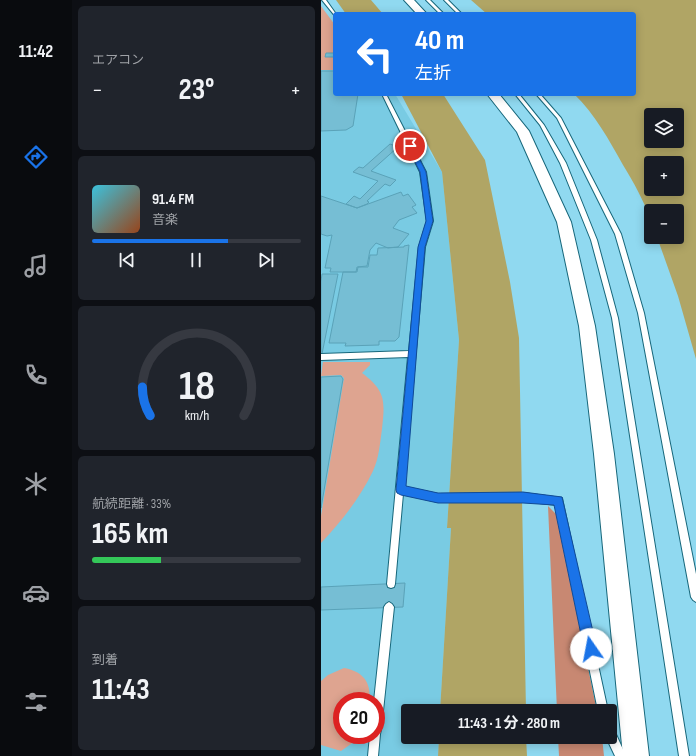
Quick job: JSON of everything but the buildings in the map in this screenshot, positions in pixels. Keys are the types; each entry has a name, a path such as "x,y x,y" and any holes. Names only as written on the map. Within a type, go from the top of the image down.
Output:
{"street":[{"path":"409,0 420,12"},
{"path":"495,96 523,130 564,222 587,326 604,462 635,756"}],"lane":[{"path":"324,0 333,12"},
{"path":"428,0 440,12"},
{"path":"445,0 458,12"},
{"path":"385,96 423,172 430,221 422,247 401,490 391,584"},
{"path":"519,96 542,125 563,163 594,240 615,318 684,756"},
{"path":"540,96 559,118 618,234 641,313 696,597"},
{"path":"321,357 413,354"},
{"path":"401,490 438,498 523,497 559,501 602,704"},
{"path":"380,692 389,607"},
{"path":"373,756 374,744"},
{"path":"615,744 621,756"}],"shaded area":[{"path":"336,0 371,0 381,12 345,12"},
{"path":"471,0 696,0 696,359 678,296 659,244 684,244 684,204 644,204 639,192 607,137 589,110 576,96 636,96 636,12 485,12"},
{"path":"321,6 333,22 333,70 321,70"},
{"path":"321,70 333,70 333,96 396,96 442,172 459,340 447,528 451,528 440,704 401,704 401,744 439,744 438,756 321,756"},
{"path":"402,96 444,96 485,160 510,282 519,338 526,704 440,704 451,528 447,528 459,340 442,172"},
{"path":"323,362 370,362 370,365 362,373 376,385 380,391 384,411 377,461 373,471 350,509 321,543 321,516 344,378 341,375 321,376"},
{"path":"548,506 556,514 596,704 557,704"},
{"path":"344,668 361,675 369,688 370,692 333,692 333,744 351,744 341,751 321,745 321,681 328,675"},
{"path":"439,744 526,744 527,756 438,756"},
{"path":"558,744 603,744 604,756 559,756"}],"route":[{"path":"410,146 423,172 430,221 422,247 401,490 438,498 523,497 559,501 591,649"}]}
